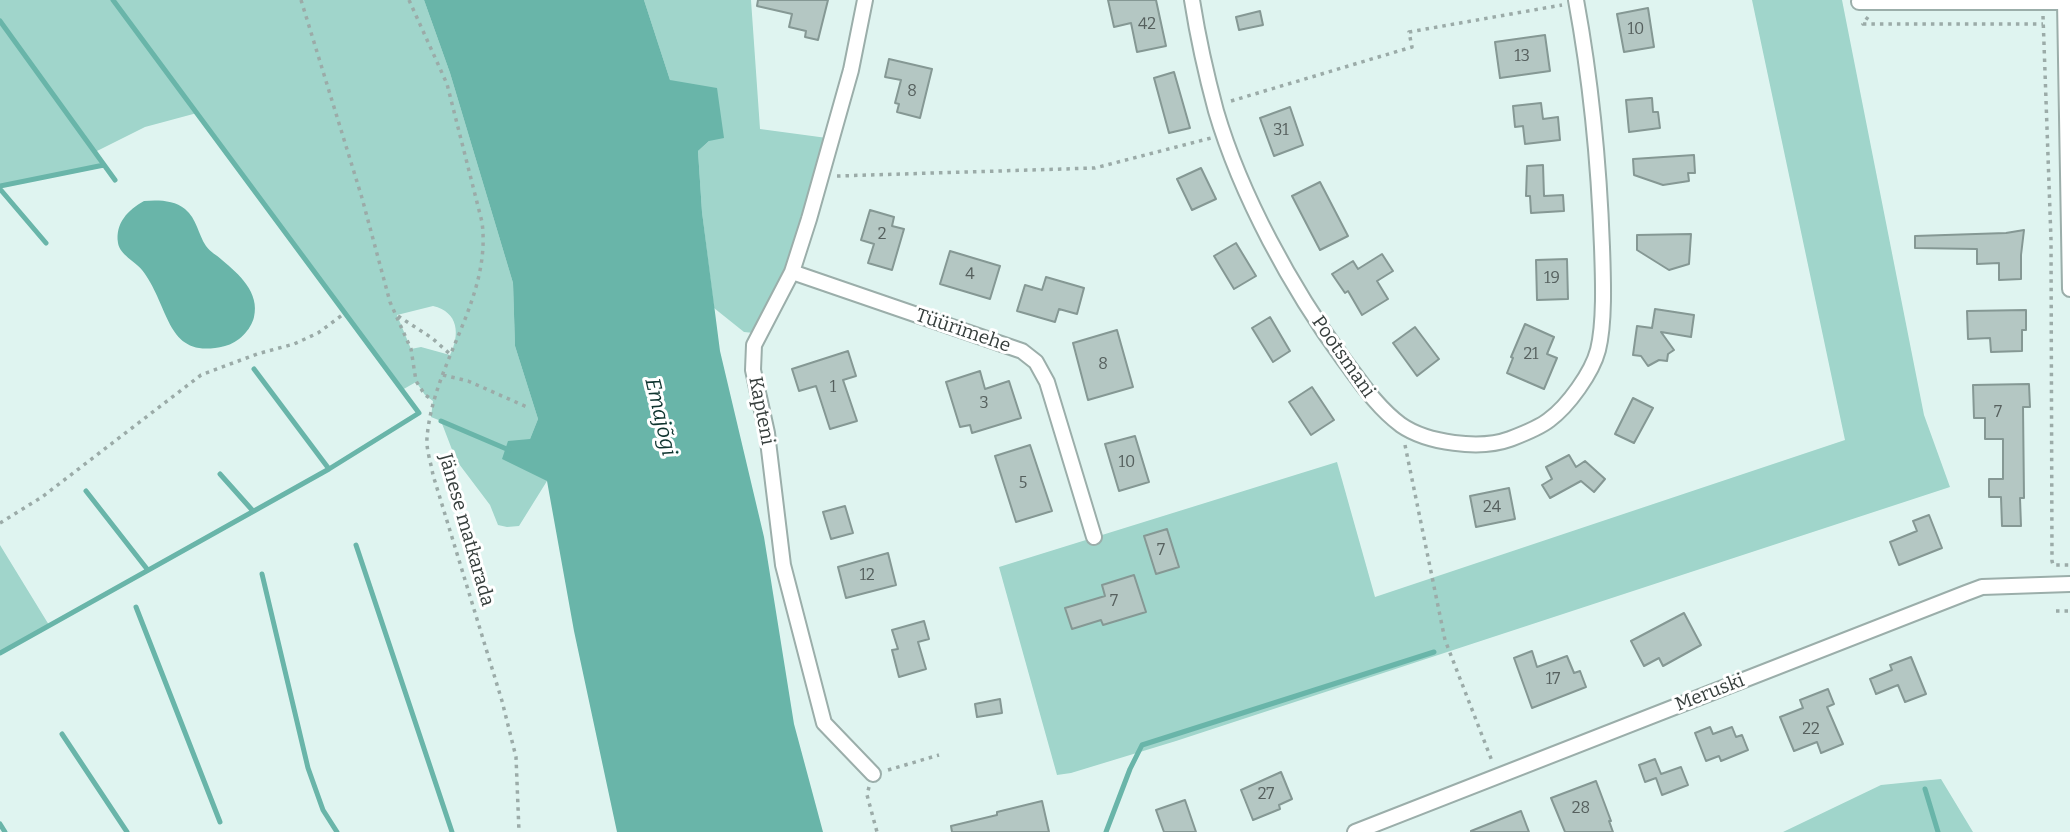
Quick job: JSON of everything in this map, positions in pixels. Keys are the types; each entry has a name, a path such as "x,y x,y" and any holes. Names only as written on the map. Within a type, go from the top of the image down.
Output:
{"street":[{"name":"Kapteni","path":"865,0 851,70 792,272 754,345 753,370 767,433 783,565 824,723 873,774"},
{"name":"Pootsmani","path":"1192,0 1200,50 1215,106 1249,195 1290,278 1335,348 1377,406 1404,427 1448,443 1483,445 1502,442 1550,420 1579,389 1599,349 1603,274 1601,218 1595,141 1576,1"},
{"path":"1859,2 2067,2 2065,28 2070,289"},
{"name":"Tüürimehe","path":"792,272 1022,351 1036,362 1047,382 1094,537"},
{"name":"Meruski","path":"1356,832 1982,587 2070,584"}],"path":[{"path":"301,0 390,302 411,349 416,381 425,395 434,401"},
{"name":"Jänese matkarada","path":"410,0 447,84 478,202 484,242 480,278 434,401 427,440 433,475 502,701 516,757 519,832"},
{"path":"1215,106 1412,47 1409,32 1576,1"},
{"path":"1877,2 1863,24 2036,23 2065,28"},
{"path":"2043,2 2051,240 2052,561 2053,565 2070,565"},
{"path":"821,176 1095,168 1225,134"},
{"path":"0,523 42,497 201,375 257,354 294,344 318,333 345,313"},
{"path":"397,315 432,338 451,355"},
{"path":"443,375 468,381 527,407"},
{"path":"1404,427 1406,449 1445,640 1498,776"},
{"path":"2056,611 2070,611"},
{"path":"877,832 867,795 873,774 939,755"}],"shaded area":[{"path":"0,0 424,0 450,73 513,283 515,346 538,419 530,439 547,481 519,526 498,525 490,505 456,460 441,421 431,417 433,401 416,382 402,390 197,113 145,127 95,152 104,165 0,186","holes":["433,306 448,313 455,325 455,340 450,355 421,347 411,349 397,315"]},
{"path":"644,0 751,0 760,129 827,138 786,266 754,333 744,332 714,308 702,212 698,151 709,141 670,80"},
{"path":"1752,0 1842,0 1924,415 1950,487 1176,741 1057,775 999,567 1337,462 1375,597 1845,440"},
{"path":"0,545 49,625 0,653"},
{"path":"1941,779 1973,832 1783,832 1881,785"}],"water":[{"name":"Emajõgi","path":"424,0 644,0 670,80 717,88 724,138 709,141 698,151 702,212 720,351 764,537 794,724 823,832 617,832 574,631 547,481 502,459 508,441 530,439 538,419 515,346 513,283 450,73"},
{"path":"144,201 171,202 185,209 208,248 247,285 254,300 254,317 247,331 235,342 205,349 191,346 180,338 172,328 142,270 119,247 121,223 128,213"}],"building":[{"path":"758,0 828,0 818,40 805,37 806,31 789,27 792,14 757,6"},
{"path":"1108,0 1156,0 1166,46 1137,52 1131,23 1114,27"},
{"path":"1648,8 1654,47 1624,52 1617,14"},
{"path":"1260,11 1263,25 1239,30 1236,17"},
{"path":"1545,35 1550,71 1500,78 1495,42"},
{"path":"889,59 932,69 920,118 897,112 899,104 895,103 901,80 885,77"},
{"path":"1174,72 1190,128 1169,133 1154,78"},
{"path":"1652,98 1653,112 1658,112 1660,128 1629,132 1626,100"},
{"path":"1541,103 1543,119 1558,117 1560,140 1525,144 1523,126 1515,127 1513,106"},
{"path":"1290,107 1303,145 1274,156 1260,118"},
{"path":"1694,155 1695,173 1688,173 1689,181 1663,185 1634,175 1633,159"},
{"path":"1543,165 1544,196 1563,195 1564,211 1531,213 1530,196 1526,196 1527,166"},
{"path":"1201,168 1216,199 1192,210 1177,179"},
{"path":"1320,182 1348,236 1320,250 1292,196"},
{"path":"870,210 894,217 892,226 904,229 892,270 868,263 874,244 861,240"},
{"path":"2024,230 2021,279 1999,280 1999,263 1977,264 1977,249 1915,248 1915,236"},
{"path":"1691,234 1689,264 1669,270 1637,250 1637,235"},
{"path":"1236,243 1256,276 1234,289 1214,256"},
{"path":"950,251 1000,266 990,299 940,284"},
{"path":"1382,254 1393,271 1377,281 1388,299 1362,315 1348,291 1345,293 1332,274 1353,261 1358,269"},
{"path":"1567,259 1568,299 1537,300 1536,260"},
{"path":"1046,277 1084,288 1077,314 1059,309 1055,322 1017,311 1025,285 1042,290"},
{"path":"1655,309 1694,315 1691,337 1661,332 1674,350 1668,354 1667,361 1659,360 1648,366 1641,356 1633,355 1637,326 1652,328"},
{"path":"2026,310 2022,351 1991,352 1990,338 1968,339 1967,311"},
{"path":"1270,317 1290,351 1273,362 1252,328"},
{"path":"1525,324 1554,337 1547,354 1557,358 1544,389 1507,373"},
{"path":"1415,327 1439,359 1417,376 1393,343"},
{"path":"1117,330 1133,387 1088,400 1073,343"},
{"path":"848,351 856,376 843,380 857,421 830,429 816,386 799,391 792,369"},
{"path":"980,371 985,389 1009,381 1021,418 972,433 970,425 960,427 946,382"},
{"path":"2029,384 2030,407 2023,407 2024,498 2020,498 2021,526 2002,526 2001,497 1989,497 1989,479 2003,479 2003,439 1985,439 1985,418 1974,418 1973,385"},
{"path":"1312,387 1334,420 1311,435 1289,402"},
{"path":"1633,398 1653,408 1634,443 1615,434"},
{"path":"1135,436 1149,482 1119,491 1105,444"},
{"path":"1030,445 1052,511 1016,522 995,456"},
{"path":"1569,455 1576,467 1585,461 1605,479 1594,492 1581,481 1550,498 1542,485 1552,479 1546,467"},
{"path":"1509,488 1515,519 1476,527 1470,496"},
{"path":"845,506 853,533 831,539 823,512"},
{"path":"1929,515 1942,548 1899,565 1890,542 1917,531 1913,521"},
{"path":"1167,529 1179,567 1156,574 1144,536"},
{"path":"888,553 896,585 846,598 838,567"},
{"path":"1134,575 1146,612 1103,625 1101,620 1072,629 1065,608 1105,596 1102,585"},
{"path":"1684,613 1701,645 1663,666 1659,658 1644,666 1631,641"},
{"path":"924,621 929,639 918,642 926,669 899,677 892,650 898,649 892,630"},
{"path":"1532,651 1537,667 1567,656 1574,673 1580,671 1586,687 1532,708 1514,658"},
{"path":"1911,657 1926,694 1905,702 1898,685 1876,694 1870,679 1892,670 1890,665"},
{"path":"1828,689 1834,704 1827,707 1843,744 1821,753 1817,742 1794,751 1780,717 1803,708 1800,700"},
{"path":"1000,699 1002,713 977,717 975,704"},
{"path":"1710,727 1713,734 1732,727 1736,737 1742,735 1748,750 1721,761 1719,756 1706,761 1695,733"},
{"path":"1655,759 1661,774 1681,767 1688,785 1662,795 1656,778 1645,782 1639,765"},
{"path":"1281,772 1292,799 1279,805 1280,809 1253,820 1241,790"},
{"path":"1596,781 1613,832 1565,832 1551,798"},
{"path":"1185,800 1196,832 1164,832 1156,810"},
{"path":"1042,801 1049,832 952,832 951,826"},
{"path":"1521,811 1529,832 1471,832 1471,831"}],"waterway":[{"path":"0,653 329,469 419,413 113,0"},
{"path":"0,21 115,180"},
{"path":"0,186 104,165"},
{"path":"0,189 46,243"},
{"path":"254,369 329,469"},
{"path":"441,421 509,450"},
{"path":"220,474 253,511"},
{"path":"86,491 147,569"},
{"path":"356,545 452,832"},
{"path":"262,574 308,768 323,810 337,832"},
{"path":"136,607 220,822"},
{"path":"1106,832 1142,745 1434,652"},
{"path":"62,734 127,832"},
{"path":"1925,789 1938,832"},
{"path":"0,824 5,832"}]}
